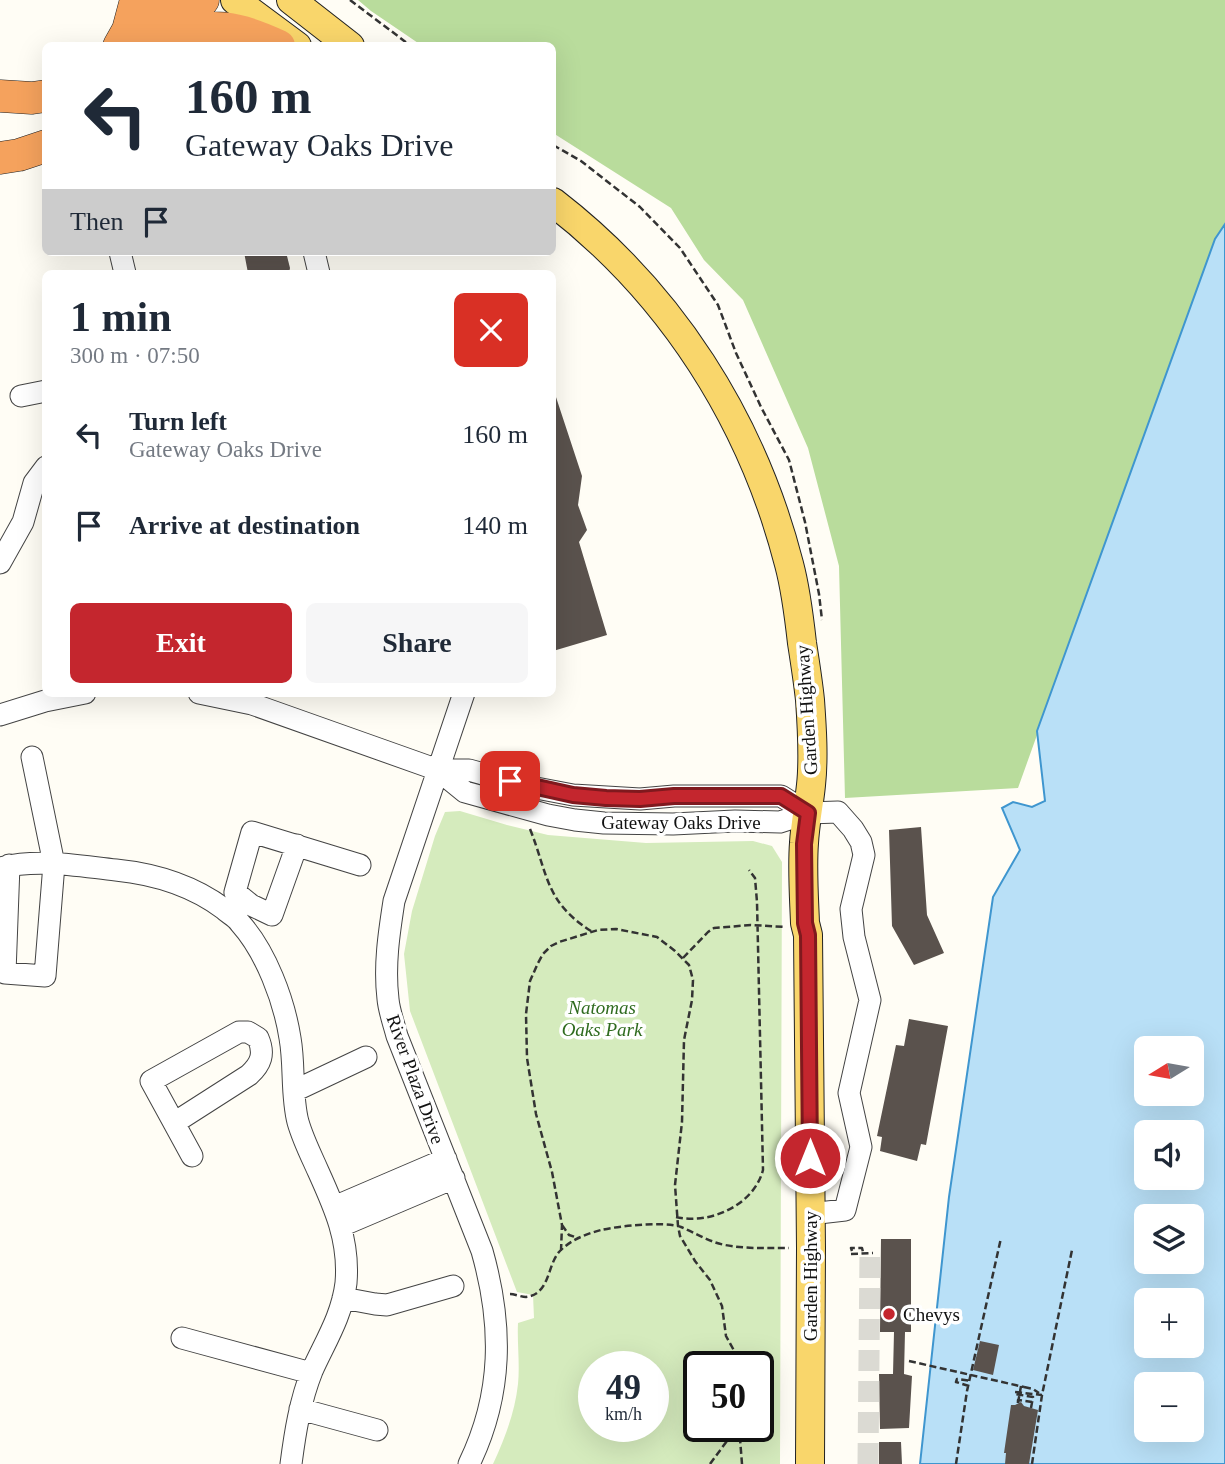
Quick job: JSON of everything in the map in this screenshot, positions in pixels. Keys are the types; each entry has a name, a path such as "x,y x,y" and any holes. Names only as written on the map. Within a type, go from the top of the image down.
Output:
{"highway":[{"path":"121,42 128,30 136,0"},
{"path":"135,42 171,0"},
{"path":"166,42 203,0"},
{"path":"166,42 182,32 217,27 234,28 271,42"},
{"path":"0,96 42,97"},
{"path":"0,158 42,147"}],"main road":[{"path":"235,0 292,42"},
{"path":"291,0 345,42"},
{"name":"Garden Highway","path":"556,204 619,260 648,291 702,362 727,406 764,485 790,566 810,701 811,782 804,857 805,923 808,935 810,1464"}],"street":[{"path":"22,396 42,392"},
{"path":"0,563 23,522 34,482 42,472"},
{"path":"0,715 65,697"},
{"name":"Gateway Oaks Drive","path":"218,697 252,704 438,770 465,792 548,816 604,823 673,824 780,822 808,813 838,812 853,828 861,842 864,855 850,909 854,937 870,1000 849,1093 860,1147 845,1210 810,1214"},
{"name":"River Plaza Drive","path":"463,697 394,901 386,965 388,1000 397,1036 482,1251 494,1299 497,1336 493,1394 486,1422 469,1464"},
{"path":"32,757 54,864 45,976 5,973 4,866 54,864 151,875 244,912 272,915 297,845"},
{"path":"292,1464 300,1409 343,1298 346,1249 337,1216 298,1121 286,1016 275,983 253,942 244,912 234,892 252,832 360,865"},
{"path":"174,1123 257,1068 262,1055 261,1044 254,1034 239,1032 151,1081 192,1156"},
{"path":"261,1044 290,1038"},
{"path":"293,1091 366,1057"},
{"path":"337,1216 450,1169"},
{"path":"343,1298 387,1305 453,1286"},
{"path":"182,1338 312,1373"},
{"path":"300,1409 377,1430"}],"path":[{"path":"349,0 406,42"},
{"path":"529,826 550,888 574,920 591,932"},
{"path":"676,1217 704,1219 732,1208 752,1192 761,1178 763,1160 757,925 755,878 749,870"},
{"path":"683,958 715,928 776,926"},
{"path":"561,1251 562,1225 529,1075 526,1014 530,981 543,954 559,942 591,932 616,929 657,937 689,965 693,990 684,1040 676,1217 680,1236 710,1280 722,1306 726,1336 734,1351"},
{"path":"562,1225 569,1235 578,1238"},
{"path":"494,1299 513,1293 523,1297 537,1292 545,1284 561,1251 578,1238 603,1230 642,1225 678,1226 726,1245 757,1249 811,1248"},
{"path":"956,1464 969,1386 1001,1238"},
{"path":"1032,1464 1042,1397 1072,1250"},
{"path":"851,1252 873,1253"},
{"path":"909,1361 1034,1389 1042,1397"},
{"path":"969,1386 956,1382 957,1378 971,1381 972,1374"},
{"path":"1022,1387 1018,1404 1018,1400 1032,1402"},
{"path":"1015,1392 1042,1397 1015,1394 1015,1392"},
{"path":"1031,1408 1033,1397"},
{"path":"710,1464 726,1442"},
{"path":"740,1442 742,1464"}],"green space":[{"path":"358,0 1225,0 1225,223 1215,239 1018,788 845,798 839,566 808,448 743,300 704,260 671,208 556,135 556,42 417,42"},
{"name":"Natomas Oaks Park","path":"460,811 548,835 646,843 753,841 772,846 782,862 780,1464 493,1464 509,1425 517,1394 518,1323 534,1318 533,1295 517,1292 410,1011 404,954 412,911 445,812"}],"water":[{"path":"1225,224 1225,1464 920,1464 949,1197 993,897 1020,850 1002,808 1013,802 1032,807 1045,801 1037,731 1215,239"}],"building":[{"path":"245,256 287,256 290,268 290,270 247,270"},
{"path":"556,397 582,476 578,505 587,530 579,542 607,635 556,650"},
{"path":"921,827 927,915 944,953 914,965 892,926 889,830"},
{"path":"909,1019 948,1026 926,1145 921,1144 917,1161 880,1151 882,1137 877,1136 896,1045 904,1046"},
{"path":"881,1239 911,1239 911,1332 905,1332 904,1374 912,1376 909,1428 880,1429 879,1374 893,1374 894,1332 880,1332"},
{"path":"980,1341 999,1345 993,1375 973,1370"},
{"path":"1021,1402 1024,1406 1038,1410 1029,1464 1005,1464 1004,1453 1011,1405"},
{"path":"879,1442 901,1442 902,1464 879,1464"}],"tunnel":[{"path":"868,1464 870,1252"}],"place":[{"name":"Chevys","path":"889,1314"}],"route":[{"path":"510,781 573,795 606,798 781,796 808,813 804,844 805,923 808,935 810,1158"}]}
